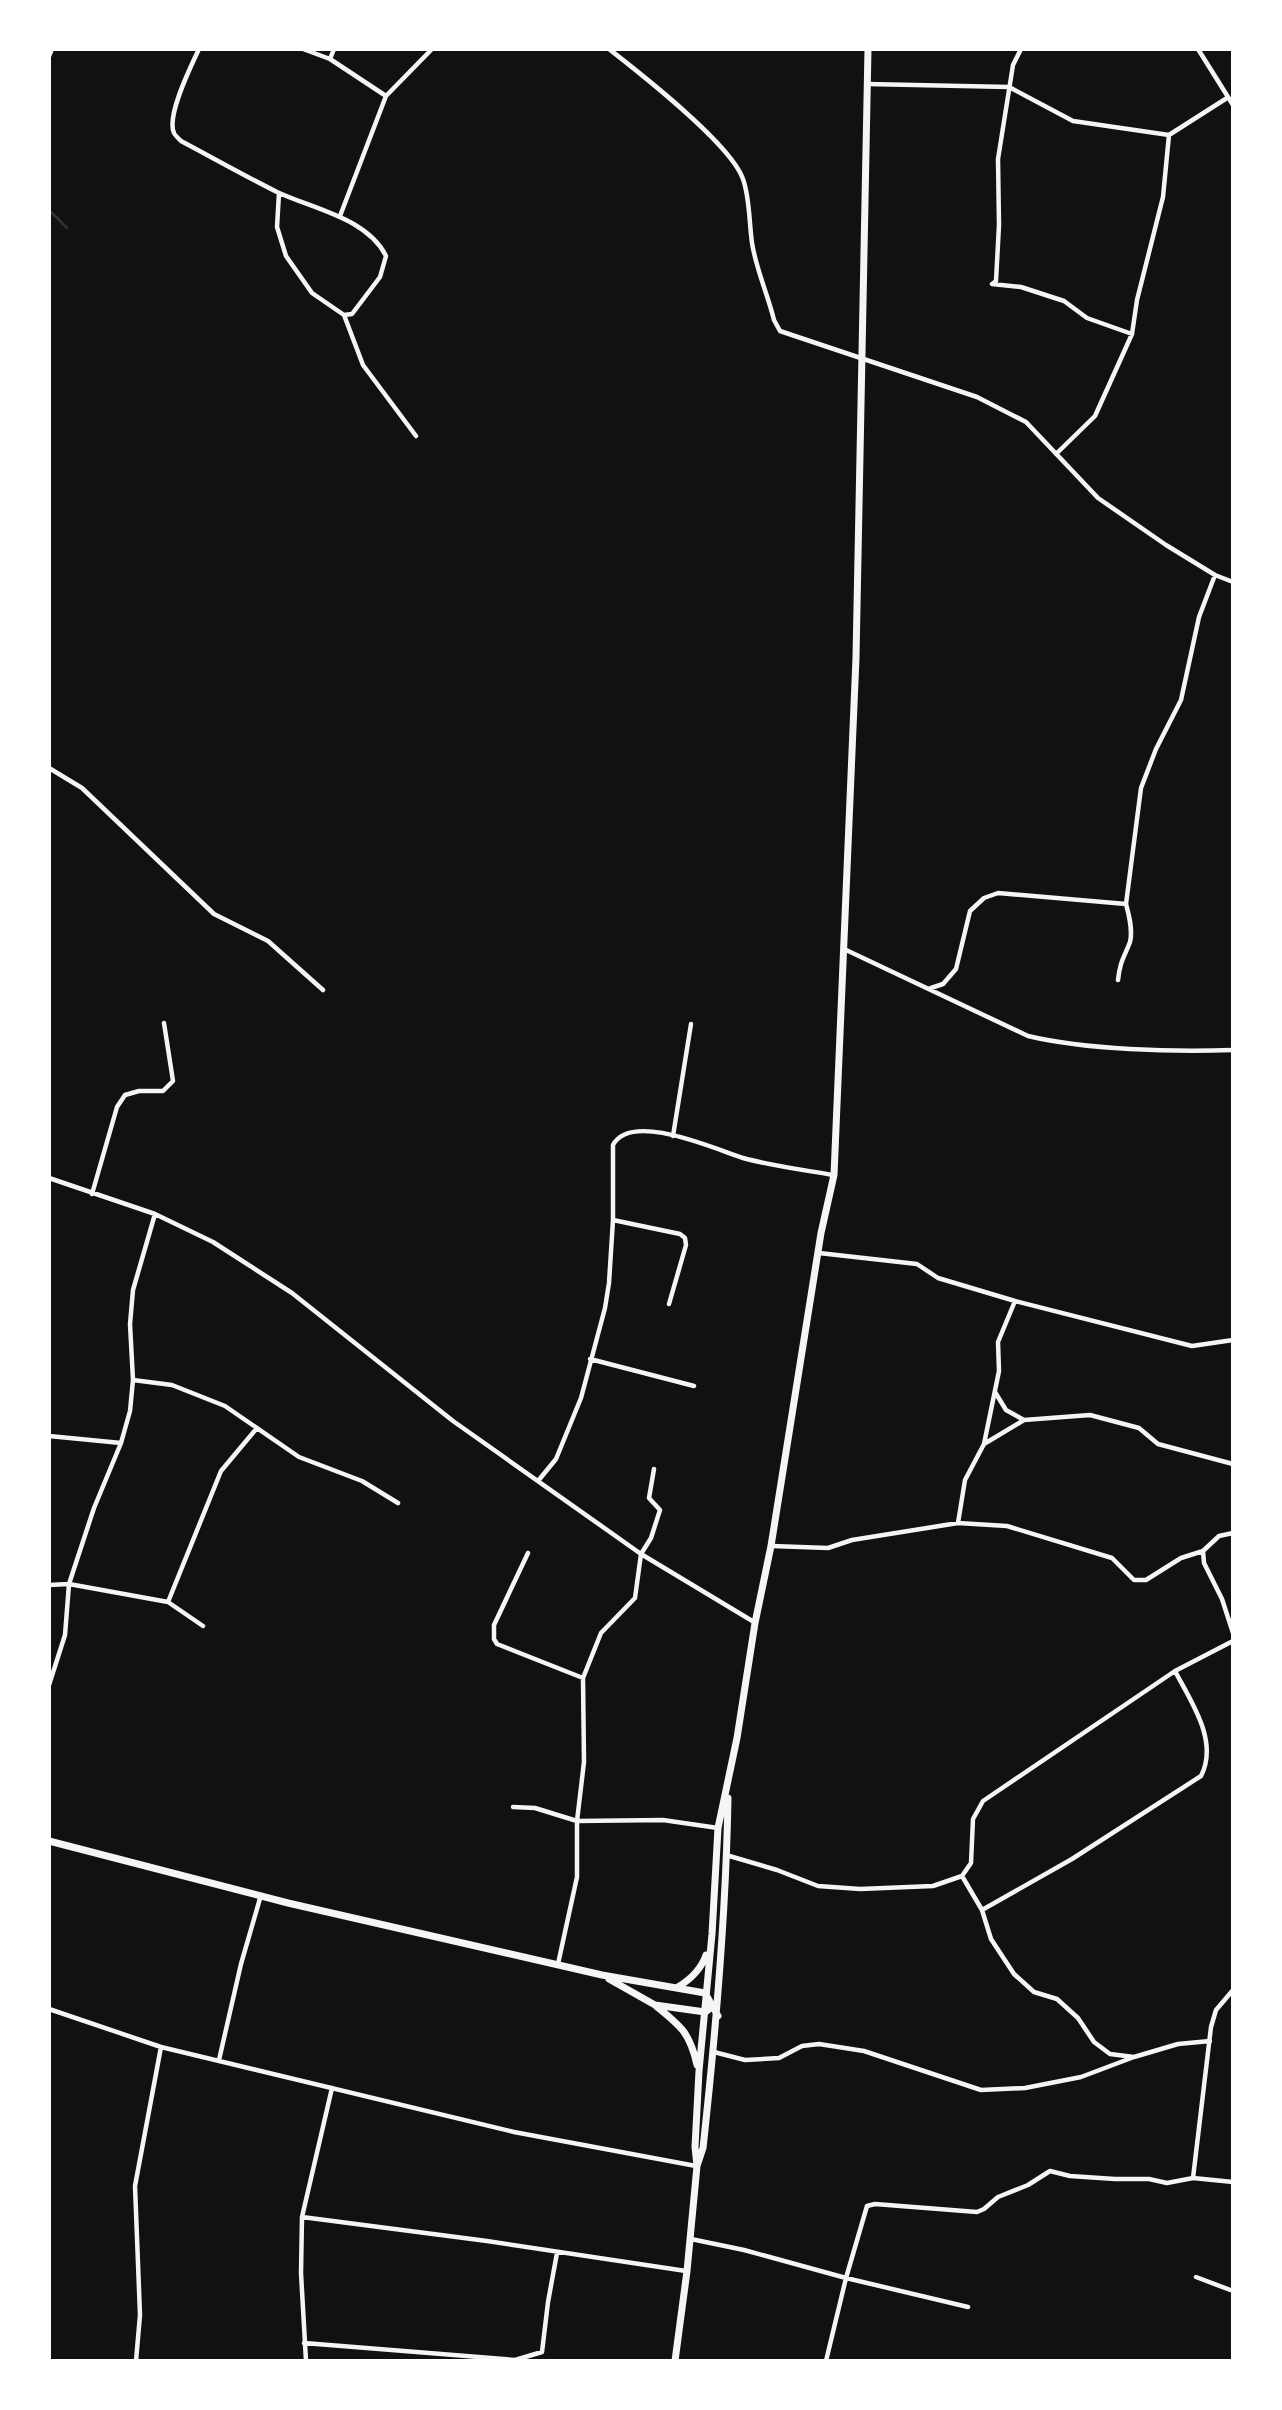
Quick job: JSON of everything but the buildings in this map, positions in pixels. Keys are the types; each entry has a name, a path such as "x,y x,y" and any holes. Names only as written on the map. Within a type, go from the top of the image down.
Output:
{"main road":[{"path":"675,2361 697,2166 695,2147 699,2071 712,1934 718,1828 771,1546 818,1252 834,1175 856,658 868,49"},
{"path":"697,2166 703,2148 720,1997 728,1783"},
{"path":"49,1841 261,1895 557,1965 705,1993 718,2016"},
{"path":"678,1987 691,1979 703,1964 712,1934"},
{"path":"602,1975 655,2005 678,2023 691,2041 699,2071"},
{"path":"655,2005 705,2012 720,1997"}],"street":[{"path":"49,55 52,49"},
{"path":"199,49 181,90 172,124 174,133 181,141 279,193 340,216 379,243 386,256 380,278 352,314 344,315"},
{"path":"303,49 330,59 386,96"},
{"path":"330,59 334,49"},
{"path":"340,216 386,96 432,49"},
{"path":"609,49 658,88 701,129 727,155 743,177 752,245 774,320 780,331 977,397 1027,422 1098,498 1166,545 1215,575 1233,582"},
{"path":"1021,49 1013,65 998,159 999,225 996,281 992,284 1021,288 1064,300 1087,318 1132,334"},
{"path":"1198,49 1233,105"},
{"path":"866,84 1009,88 1073,121 1169,135 1227,98"},
{"path":"1056,454 1095,416 1132,334 1137,300 1163,197 1169,135"},
{"path":"279,193 277,227 286,256 312,293 344,315 363,365 416,436"},
{"path":"1118,980 1120,961 1130,941 1130,920 1126,904 1141,788 1156,749 1181,700 1199,617 1215,575"},
{"path":"49,768 82,788 214,914 268,941 323,990"},
{"path":"930,988 943,984 956,969 970,911 984,898 998,893 1126,904"},
{"path":"844,949 930,988 964,1007 1028,1035 1057,1043 1233,1050"},
{"path":"92,1194 117,1107 125,1094 163,1091 173,1081 164,1023"},
{"path":"673,1136 691,1024"},
{"path":"538,1481 556,1459 581,1398 607,1296 613,1220 613,1145 617,1137 640,1131 673,1136 695,1140 744,1158 834,1175"},
{"path":"49,1178 155,1214 213,1242 292,1293 453,1420 641,1554 755,1623"},
{"path":"49,1685 65,1635 69,1584 94,1508 121,1443 130,1411 133,1380 130,1324 133,1290 155,1214"},
{"path":"613,1220 680,1234 685,1238 686,1245 668,1304"},
{"path":"818,1252 917,1264 937,1278 1015,1301 1192,1346 1233,1339"},
{"path":"958,1523 965,1480 984,1444 999,1371 998,1342 1015,1301"},
{"path":"590,1359 694,1386"},
{"path":"133,1380 172,1385 225,1406 299,1457 362,1481 398,1503"},
{"path":"995,1391 1006,1410 1024,1420"},
{"path":"984,1444 1024,1420 1090,1415 1139,1428 1158,1444 1233,1464"},
{"path":"168,1602 221,1471 257,1428"},
{"path":"49,1436 121,1443"},
{"path":"557,1965 577,1877 577,1821 584,1762 583,1678 601,1633 635,1598 641,1554 651,1538 660,1510 649,1498 654,1469"},
{"path":"771,1546 828,1548 852,1540 958,1523 1007,1526 1092,1550 1112,1558 1134,1580 1146,1580 1181,1558 1203,1551 1219,1536 1233,1533"},
{"path":"1203,1551 1204,1563 1222,1599 1233,1633"},
{"path":"528,1553 494,1625 494,1639 497,1644 583,1678"},
{"path":"49,1585 69,1584 168,1602 203,1626"},
{"path":"726,1855 778,1870 818,1886 860,1889 933,1886 962,1876 971,1863 973,1819 983,1801 1175,1671 1233,1642"},
{"path":"982,1910 1072,1859 1201,1776 1208,1764 1206,1738 1197,1713 1175,1671"},
{"path":"513,1807 535,1808 577,1821 663,1820 718,1828"},
{"path":"962,1876 982,1910 991,1939 1014,1974 1034,1993 1057,1999 1078,2018 1094,2042 1110,2054 1134,2057"},
{"path":"219,2060 241,1964 261,1895"},
{"path":"1193,2178 1211,2027 1216,2010 1233,1990"},
{"path":"49,2009 161,2047 514,2132 697,2166"},
{"path":"714,2052 744,2060 779,2058 802,2046 819,2044 864,2051 981,2090 1025,2088 1081,2077 1178,2044 1210,2041"},
{"path":"136,2361 139,2315 135,2186 161,2047"},
{"path":"306,2361 301,2273 302,2217 332,2088"},
{"path":"826,2361 867,2206 875,2204 977,2212 998,2197 1028,2185 1050,2171 1070,2176 1167,2182 1193,2178 1233,2182"},
{"path":"302,2217 687,2271"},
{"path":"690,2239 744,2250 968,2307"},
{"path":"304,2343 515,2360 542,2352 557,2253"},
{"path":"1196,2277 1233,2291"}],"waterway":[{"path":"49,210 67,228"}]}
